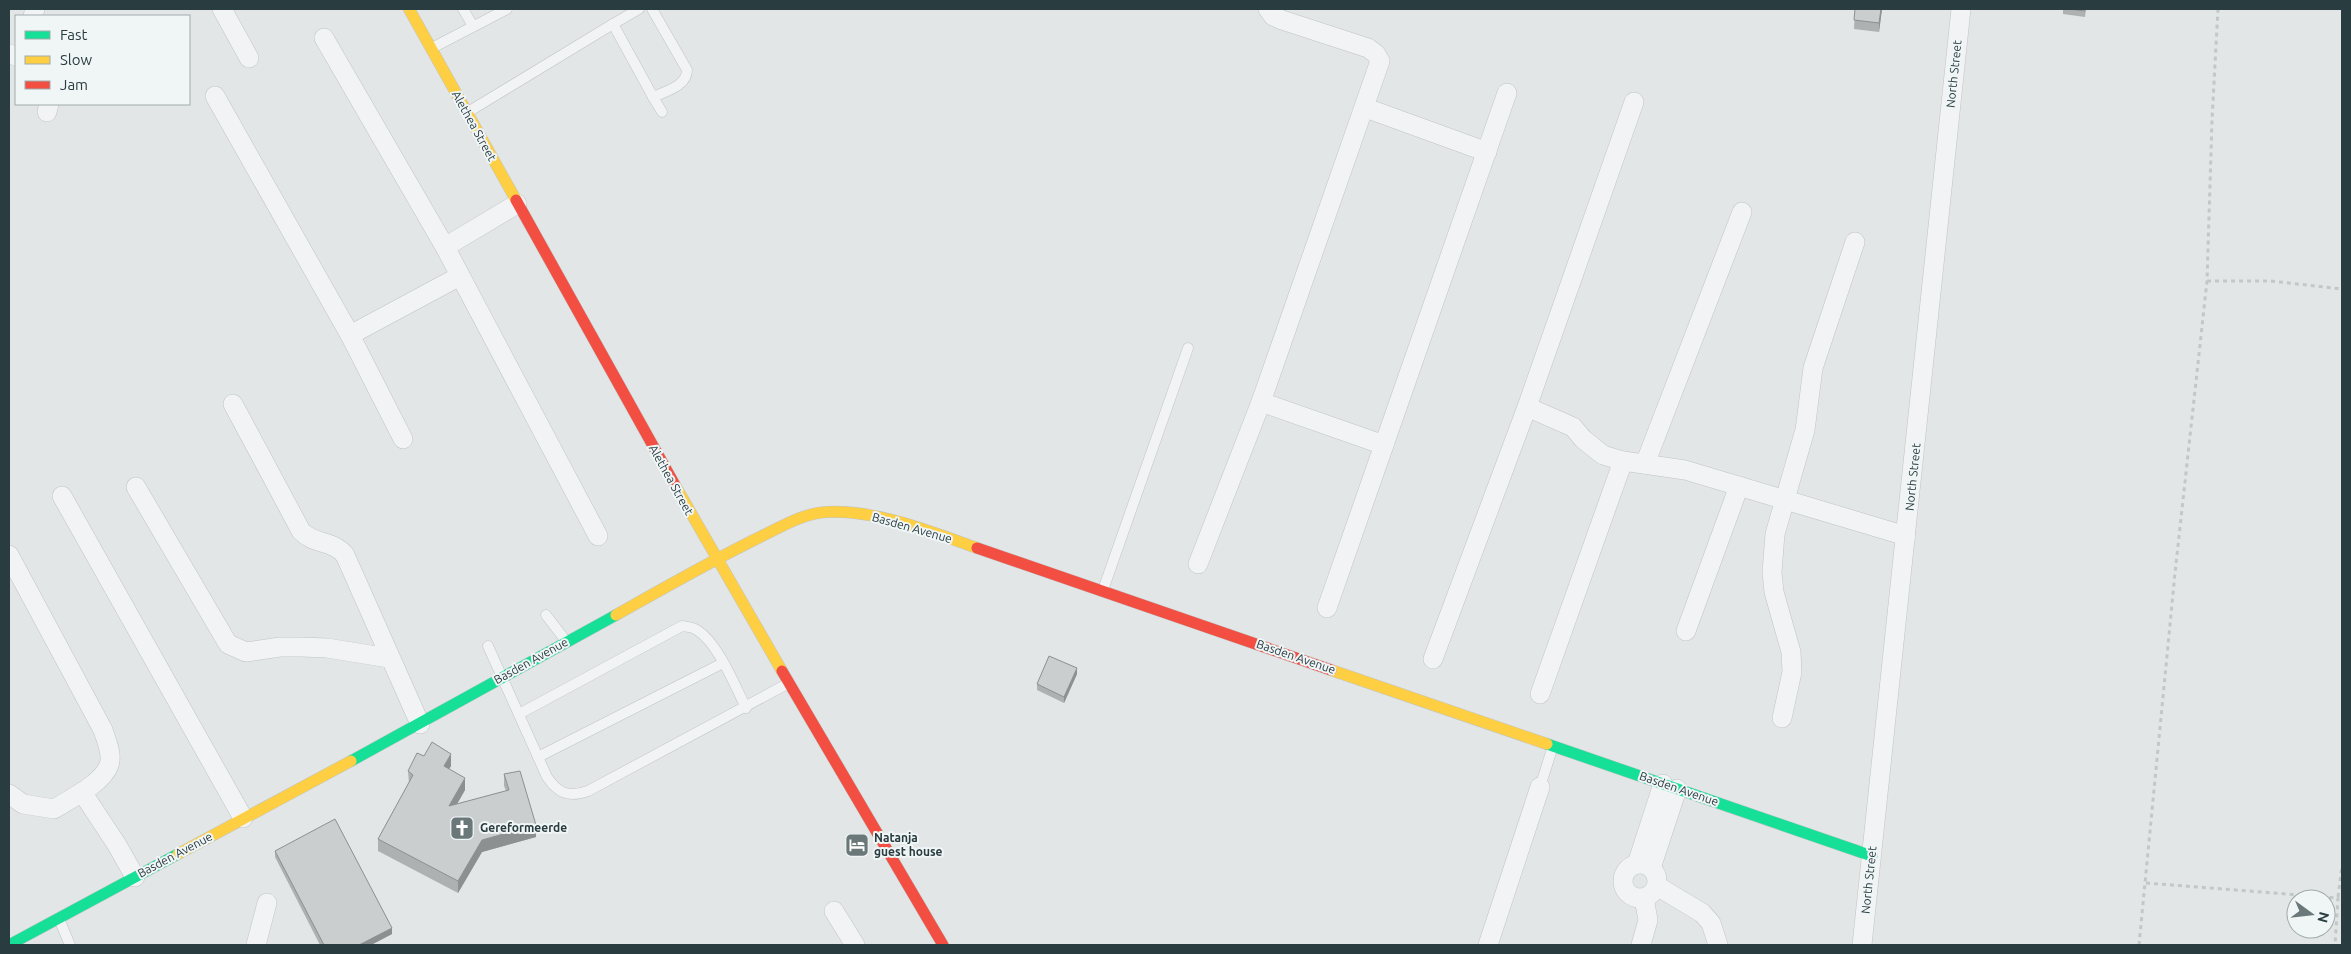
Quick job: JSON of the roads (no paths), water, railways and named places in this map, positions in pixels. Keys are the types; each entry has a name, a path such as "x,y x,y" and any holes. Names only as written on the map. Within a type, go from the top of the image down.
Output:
{"street":[{"path":"222,9 249,58"},
{"name":"Alethea Street","path":"410,9 716,559 943,945"},
{"path":"1198,564 1262,402 1366,108 1380,61 1376,54 1368,48 1282,20 1273,16 1268,9"},
{"name":"North Street","path":"1862,945 1961,9"},
{"path":"324,38 460,276 598,536"},
{"path":"1327,608 1507,93"},
{"path":"214,96 350,335 403,439"},
{"path":"1433,659 1527,408 1634,102"},
{"path":"1366,108 1487,152"},
{"path":"444,247 517,204"},
{"path":"1645,464 1742,212"},
{"path":"1782,718 1792,672 1791,652 1774,592 1772,572 1775,534 1805,430 1813,368 1855,242"},
{"path":"350,335 460,276"},
{"path":"1262,402 1384,445"},
{"path":"233,404 301,531 308,539 332,544 339,548 345,556 420,724"},
{"path":"1527,408 1573,427 1583,439 1603,455 1622,461 1685,470 1906,536"},
{"path":"1540,694 1622,461"},
{"path":"1686,631 1739,486"},
{"path":"136,487 228,644 246,652 280,647 327,648 389,658"},
{"path":"62,496 243,818"},
{"name":"Basden Avenue","path":"16,943 243,818 420,724 716,559 799,518 825,512 860,513 925,530 1872,856"},
{"path":"9,555 103,730 109,750 109,764 101,777 82,792 54,809 22,804 9,794"},
{"path":"1644,866 1670,786"},
{"path":"1488,945 1540,787"},
{"path":"82,792 117,845 135,877"},
{"path":"1641,945 1648,920 1651,892 1657,876 1644,866 1628,868 1623,876 1622,886 1627,894 1635,898 1651,892 1702,913 1710,924 1718,945"},
{"path":"256,945 267,903"},
{"path":"834,911 855,945"}],"lane":[{"path":"463,9 473,26"},
{"path":"431,48 507,9"},
{"path":"467,113 639,9"},
{"path":"652,9 687,70 684,82 653,98"},
{"path":"613,24 662,112"},
{"path":"1103,591 1188,348"},
{"path":"546,615 567,642"},
{"path":"519,714 682,626 696,629 704,635 723,663 746,708"},
{"path":"488,646 538,757 555,788 561,793 577,795 746,708 789,683"},
{"path":"538,757 723,663"},
{"path":"1540,787 1554,746"},
{"path":"59,918 70,945"}],"place":[{"name":"Gereformeerde","path":"462,828"},
{"name":"Natanja guest house","path":"857,845"}]}
